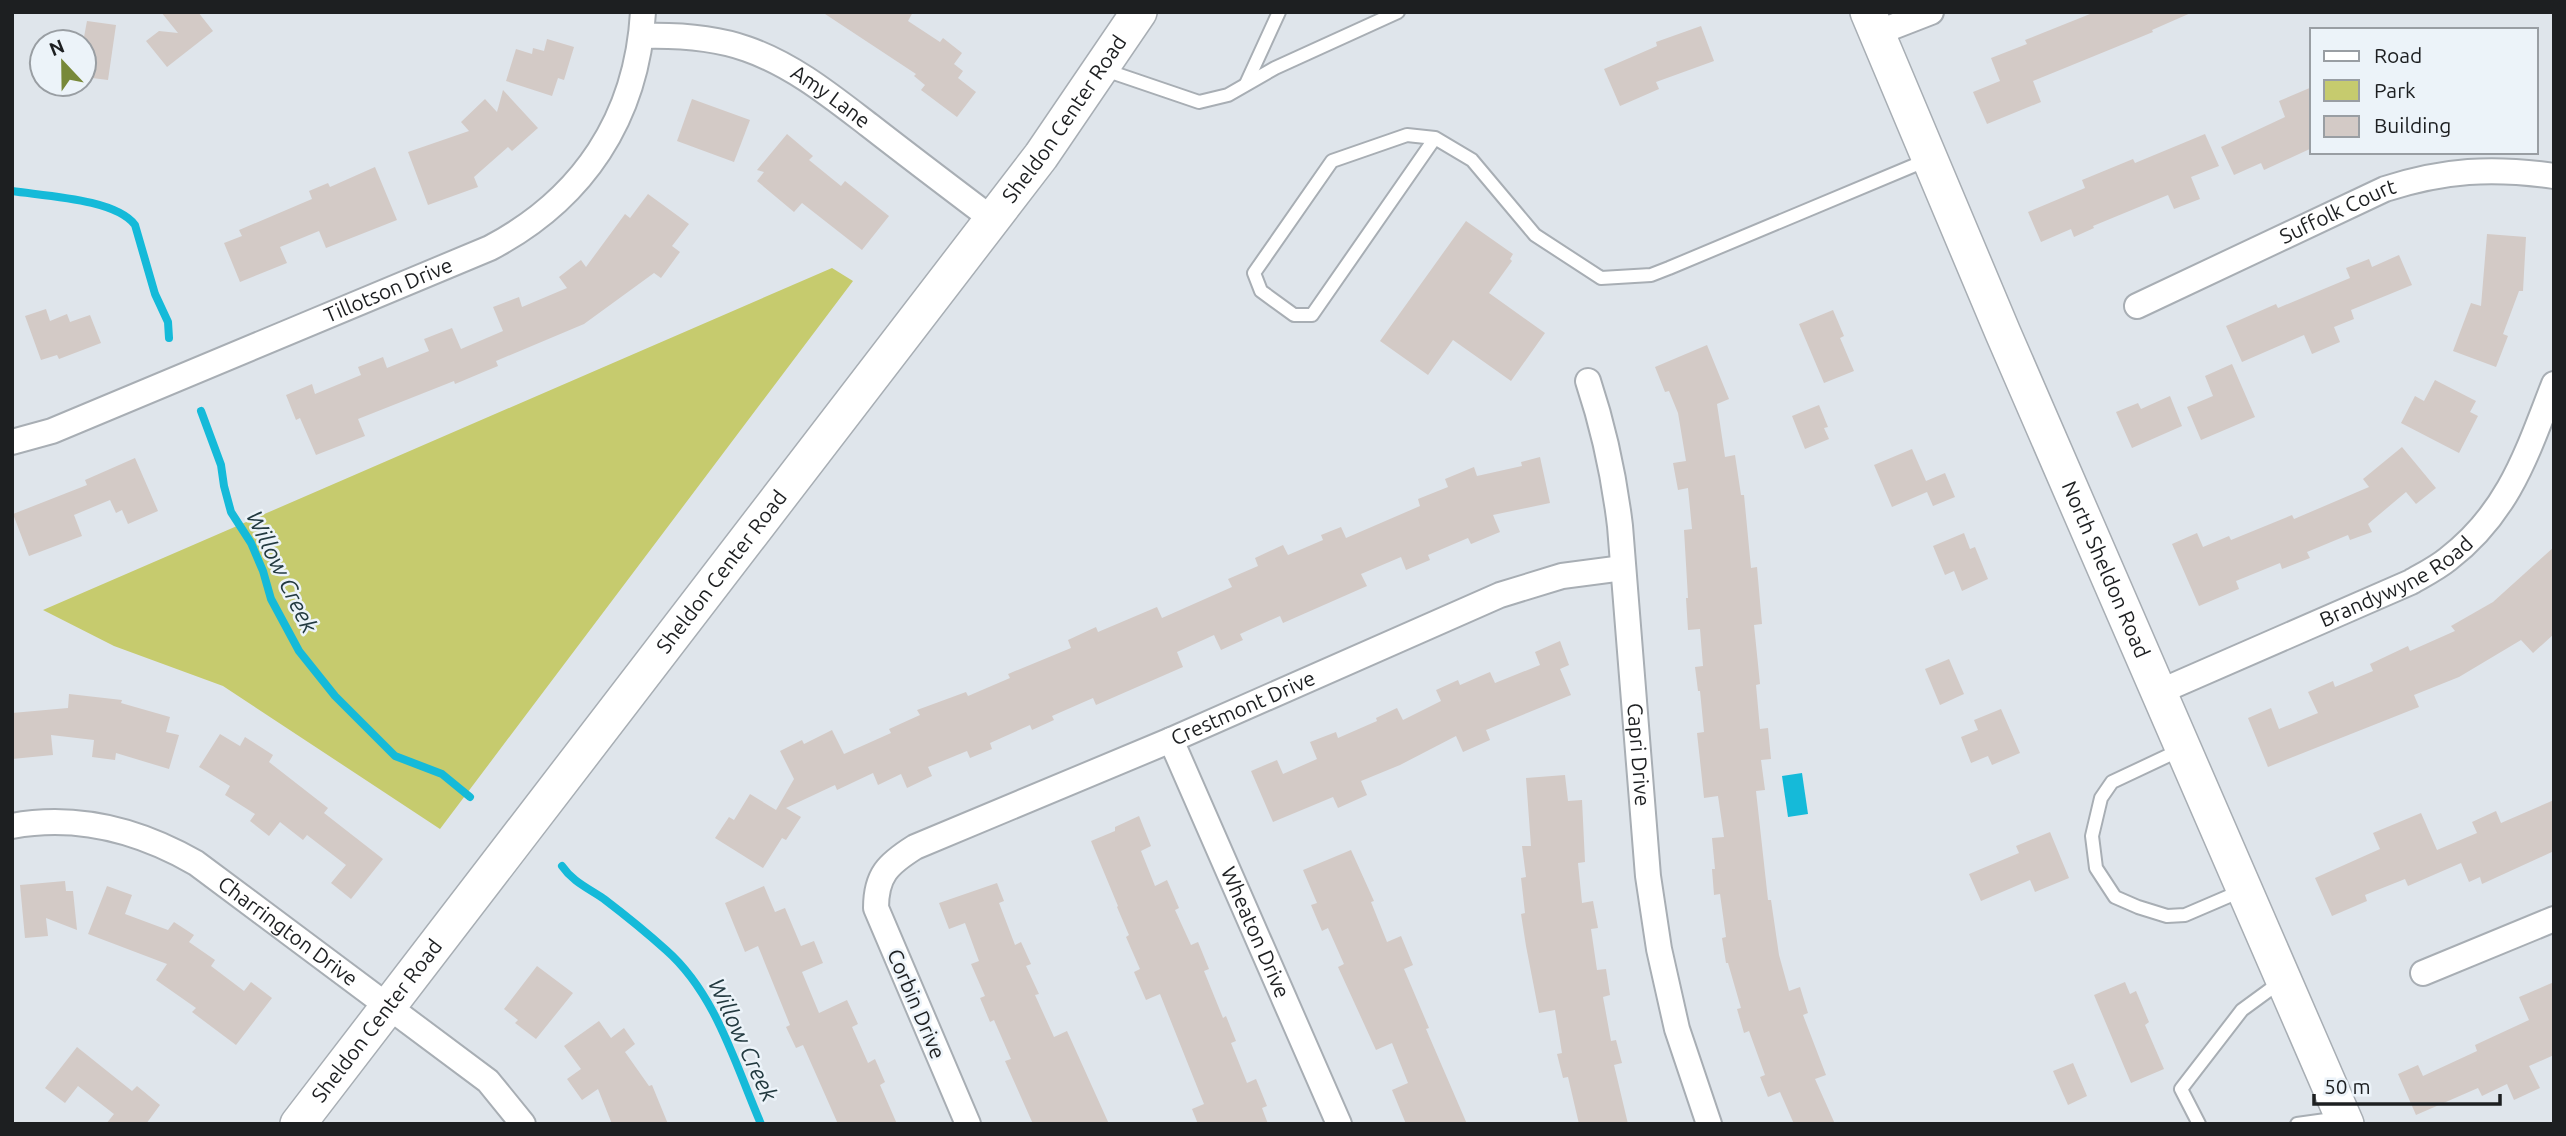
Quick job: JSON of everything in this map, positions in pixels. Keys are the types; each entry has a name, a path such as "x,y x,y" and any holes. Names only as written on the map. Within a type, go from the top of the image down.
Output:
{"main road":[{"name":"Sheldon Center Road","path":"298,1124 1041,156 1139,12"},
{"name":"North Sheldon Road","path":"1873,23 2345,1120"}],"street":[{"path":"1873,23 1931,12"},
{"name":"Amy Lane","path":"642,24 678,35 747,49 779,62 816,85 992,219"},
{"name":"Tillotson Drive","path":"12,442 64,426 490,248 514,235 546,212 575,184 606,141 628,92 642,24"},
{"name":"Suffolk Court","path":"2137,306 2385,189 2412,180 2476,170 2519,171 2554,176"},
{"name":"Capri Drive","path":"1588,382 1613,473 1648,876 1659,949 1677,1029 1709,1124"},
{"name":"Brandywyne Road","path":"2159,692 2411,582 2448,559 2480,530 2519,474 2554,384"},
{"name":"Crestmont Drive","path":"879,881 895,859 915,847 1171,740 1500,595 1562,576 1623,568"},
{"name":"Wheaton Drive","path":"1171,740 1339,1124"},
{"name":"Charrington Drive","path":"12,826 35,822 99,826 146,838 196,863 488,1081 523,1124"},
{"name":"Corbin Drive","path":"879,881 876,908 968,1124"},
{"path":"2423,973 2554,919"}],"lane":[{"path":"1246,85 1279,12"},
{"path":"1101,69 1199,102 1228,95 1275,68 1398,12"},
{"path":"1435,138 1312,315 1294,315 1261,291 1254,273 1332,161 1406,135 1435,138 1472,160 1535,235 1601,278 1651,275 1930,159"},
{"path":"2183,748 2112,782 2101,799 2092,836 2095,868 2115,897 2138,908 2167,916 2185,915 2245,889"},
{"path":"2199,1124 2182,1088 2242,1010 2284,979"},
{"path":"2297,1124 2345,1120"}],"green space":[{"path":"832,268 853,281 440,829 223,686 114,646 43,610"}],"water":[{"path":"1802,773 1808,814 1788,817 1782,776"}],"building":[{"path":"161,12 198,12 213,31 167,67 146,41 159,31 178,33"},
{"path":"822,12 913,12 908,21 940,42 943,38 962,53 954,64 963,71 958,78 976,92 957,117 921,90 925,85 914,76 916,74"},
{"path":"2095,12 2193,12 2152,30 2153,32 2033,81 2041,102 1987,124 1973,92 2000,81 1991,58 2027,44 2025,40"},
{"path":"87,21 116,25 108,80 98,79 98,28 86,28"},
{"path":"1701,26 1714,61 1656,82 1659,89 1620,106 1604,69 1657,46 1656,42"},
{"path":"547,39 574,47 564,80 558,78 552,96 506,81 516,49 532,54 533,48 544,51"},
{"path":"2310,88 2310,149 2264,170 2261,163 2234,175 2221,147 2285,117 2279,101"},
{"path":"503,90 538,128 512,151 508,147 474,177 478,187 428,205 408,152 469,131 461,122 485,99 497,112"},
{"path":"692,99 750,120 734,162 677,141"},
{"path":"787,134 813,156 809,160 841,186 845,181 889,216 862,250 802,203 794,212 757,181 764,172 757,170"},
{"path":"2205,134 2219,166 2191,177 2200,199 2174,209 2168,195 2093,226 2094,228 2074,237 2071,229 2041,242 2028,212 2085,188 2082,180 2133,159 2135,163"},
{"path":"375,167 397,220 326,248 319,231 280,247 287,263 240,282 224,243 242,236 239,230 312,199 309,191 328,183 330,187"},
{"path":"648,194 689,224 672,246 680,252 661,278 654,273 584,324 496,361 498,366 358,419 365,436 316,455 300,418 296,420 286,395 312,384 315,394 361,375 358,367 383,357 387,368 429,351 424,339 452,328 461,349 503,331 493,307 519,297 522,307 567,288 559,277 581,260 586,267 625,214 630,218"},
{"path":"1466,221 1513,254 1510,259 1512,261 1489,293 1545,333 1511,381 1453,340 1428,375 1380,341"},
{"path":"2487,234 2526,237 2523,291 2519,291 2503,334 2508,336 2496,367 2453,351 2471,303 2481,306"},
{"path":"2399,255 2412,285 2351,310 2354,319 2334,327 2340,342 2312,354 2304,335 2242,362 2226,326 2276,304 2278,308 2350,278 2346,268 2369,259 2372,267"},
{"path":"46,309 50,321 67,314 70,322 90,315 101,343 59,359 57,355 41,360 25,316"},
{"path":"1833,310 1844,336 1840,338 1854,371 1824,383 1799,324"},
{"path":"1707,345 1729,399 1717,404 1725,457 1735,455 1741,495 1744,495 1751,568 1757,567 1762,624 1754,625 1760,684 1756,685 1760,729 1768,728 1771,759 1761,760 1765,790 1756,791 1768,900 1771,900 1779,955 1789,991 1800,987 1808,1013 1803,1015 1826,1075 1815,1079 1835,1124 1794,1124 1780,1092 1768,1097 1760,1077 1765,1075 1749,1031 1744,1033 1737,1009 1741,1008 1726,963 1722,938 1726,937 1720,894 1714,895 1712,838 1724,837 1718,796 1704,798 1697,733 1704,732 1695,667 1703,666 1700,629 1688,630 1684,530 1692,529 1688,488 1678,490 1673,463 1686,461 1678,413 1669,391 1665,392 1655,367"},
{"path":"2232,364 2255,417 2201,440 2187,407 2213,396 2205,376"},
{"path":"2435,380 2476,401 2470,412 2478,416 2459,453 2401,423 2415,396 2424,401"},
{"path":"2170,396 2182,426 2132,448 2116,412 2138,403 2141,409"},
{"path":"1819,405 1828,427 1824,428 1829,439 1805,449 1792,416"},
{"path":"2402,447 2436,488 2416,504 2406,492 2368,524 2372,532 2350,540 2348,535 2307,552 2310,558 2282,569 2280,563 2236,581 2239,589 2199,606 2172,544 2197,533 2203,547 2229,536 2231,540 2292,515 2294,519 2369,487 2363,479"},
{"path":"1912,449 1926,481 1945,473 1955,497 1933,506 1927,492 1892,507 1874,465"},
{"path":"1540,457 1550,503 1493,515 1500,532 1471,544 1468,538 1428,555 1430,560 1406,570 1401,557 1361,574 1367,586 1283,623 1280,616 1240,634 1243,640 1221,650 1214,635 1177,652 1183,667 1096,705 1093,698 1052,716 1054,720 1032,730 1030,725 990,743 992,749 970,758 967,751 928,767 932,776 907,788 901,774 878,785 873,773 837,790 835,785 786,808 801,817 786,840 782,838 763,868 715,838 729,817 734,820 750,794 776,810 794,779 780,751 802,740 804,744 832,730 844,754 891,733 889,729 920,715 917,710 966,692 968,696 1010,678 1008,674 1071,648 1068,640 1096,627 1098,632 1157,607 1162,618 1232,587 1228,579 1258,566 1255,558 1283,545 1288,555 1323,540 1321,535 1341,527 1346,538 1420,506 1418,499 1448,487 1445,479 1474,467 1477,476 1522,466 1521,462"},
{"path":"135,458 158,511 128,524 122,510 116,513 110,500 74,515 82,536 29,556 13,514 87,485 85,480"},
{"path":"1964,533 1970,549 1975,547 1988,579 1962,591 1954,571 1945,575 1933,546"},
{"path":"2554,547 2554,634 2533,653 2521,640 2459,677 2414,695 2419,707 2268,767 2248,718 2271,708 2279,729 2318,713 2308,692 2333,681 2335,687 2373,671 2370,664 2408,646 2410,651 2455,631 2451,626 2493,602"},
{"path":"1560,641 1569,665 1560,669 1571,695 1486,730 1490,740 1463,752 1456,736 1400,765 1361,781 1367,795 1338,808 1333,797 1273,822 1251,771 1277,760 1283,774 1317,759 1310,742 1336,732 1338,738 1377,721 1376,718 1397,708 1403,720 1441,701 1436,690 1458,680 1460,685 1490,672 1495,683 1540,665 1535,652"},
{"path":"1949,659 1964,694 1940,705 1925,669"},
{"path":"69,694 122,700 121,703 170,717 166,732 179,735 169,769 116,753 115,760 92,757 94,740 51,735 53,755 12,759 12,713 68,708"},
{"path":"2001,709 2020,753 1992,765 1988,756 1971,763 1961,737 1978,730 1974,720"},
{"path":"220,734 240,746 245,737 273,755 269,762 328,808 324,813 383,859 351,899 331,883 346,865 307,835 303,840 280,822 269,836 250,821 255,814 225,795 230,786 199,767"},
{"path":"1565,775 1568,801 1582,800 1585,862 1578,863 1582,903 1593,901 1598,928 1591,929 1597,970 1606,969 1610,995 1603,997 1611,1041 1616,1040 1622,1063 1614,1065 1628,1124 1579,1124 1568,1077 1563,1078 1557,1054 1562,1053 1555,1010 1539,1013 1526,946 1521,914 1525,913 1521,878 1526,877 1522,846 1531,846 1526,778"},
{"path":"2554,800 2554,851 2482,884 2480,877 2469,882 2461,863 2408,886 2405,879 2365,895 2367,901 2332,916 2315,878 2380,849 2373,833 2421,813 2437,850 2477,833 2472,822 2496,811 2501,823"},
{"path":"1139,816 1151,846 1141,851 1155,886 1167,880 1179,908 1175,910 1191,945 1198,942 1209,969 1204,971 1223,1018 1226,1016 1236,1041 1231,1043 1247,1083 1256,1079 1267,1106 1262,1108 1268,1124 1198,1124 1192,1109 1204,1104 1160,994 1146,1000 1134,972 1140,969 1126,937 1129,935 1091,841 1115,831 1115,827"},
{"path":"2050,832 2069,878 2035,892 2030,880 1981,901 1969,874 2019,853 2016,846"},
{"path":"1351,850 1374,901 1371,902 1387,942 1401,936 1413,965 1404,969 1429,1028 1426,1029 1467,1124 1406,1124 1392,1090 1408,1083 1392,1043 1376,1050 1338,967 1344,964 1328,928 1322,931 1311,905 1317,903 1303,870"},
{"path":"65,881 66,891 73,891 77,930 46,918 48,936 25,938 20,885"},
{"path":"997,883 1004,901 999,903 1015,945 1021,942 1031,964 1026,966 1039,994 1035,995 1054,1037 1067,1031 1109,1124 1033,1124 1005,1061 1011,1059 994,1020 990,1022 980,998 985,996 971,964 979,961 965,923 949,929 939,903"},
{"path":"107,886 132,895 125,914 168,930 174,922 194,935 189,942 215,960 211,966 244,991 251,982 272,998 236,1045 192,1012 196,1008 156,980 167,964 88,934"},
{"path":"764,886 775,912 785,908 801,946 814,941 823,963 802,972 819,1013 847,1000 858,1024 852,1027 868,1063 875,1059 885,1082 880,1085 897,1124 838,1124 803,1045 796,1048 786,1027 790,1025 758,946 745,952 725,903"},
{"path":"537,966 573,993 536,1039 515,1023 518,1020 504,1009"},
{"path":"2125,982 2130,994 2136,991 2149,1022 2145,1025 2164,1069 2131,1083 2094,995"},
{"path":"2554,982 2554,1055 2529,1066 2540,1088 2514,1100 2507,1084 2482,1096 2478,1088 2416,1115 2398,1074 2418,1065 2423,1076 2477,1051 2475,1045 2529,1020 2519,997"},
{"path":"599,1021 611,1038 624,1028 635,1044 625,1052 649,1086 652,1085 668,1124 612,1124 598,1089 582,1100 567,1079 581,1069 564,1046"},
{"path":"77,1047 132,1091 137,1086 160,1105 146,1124 106,1124 114,1114 78,1086 65,1103 45,1088"},
{"path":"2073,1063 2087,1096 2068,1105 2053,1071"}],"waterway":[{"name":"Willow Creek","path":"12,191 79,200 112,209 126,216 135,225 155,294 168,322 169,338"},
{"name":"Willow Creek","path":"201,411 221,465 231,512 251,543 271,599 299,651 335,696 395,756 442,774 470,797"},
{"name":"Willow Creek","path":"562,866 576,881 604,899 666,950 698,987 733,1054 761,1124"}]}
